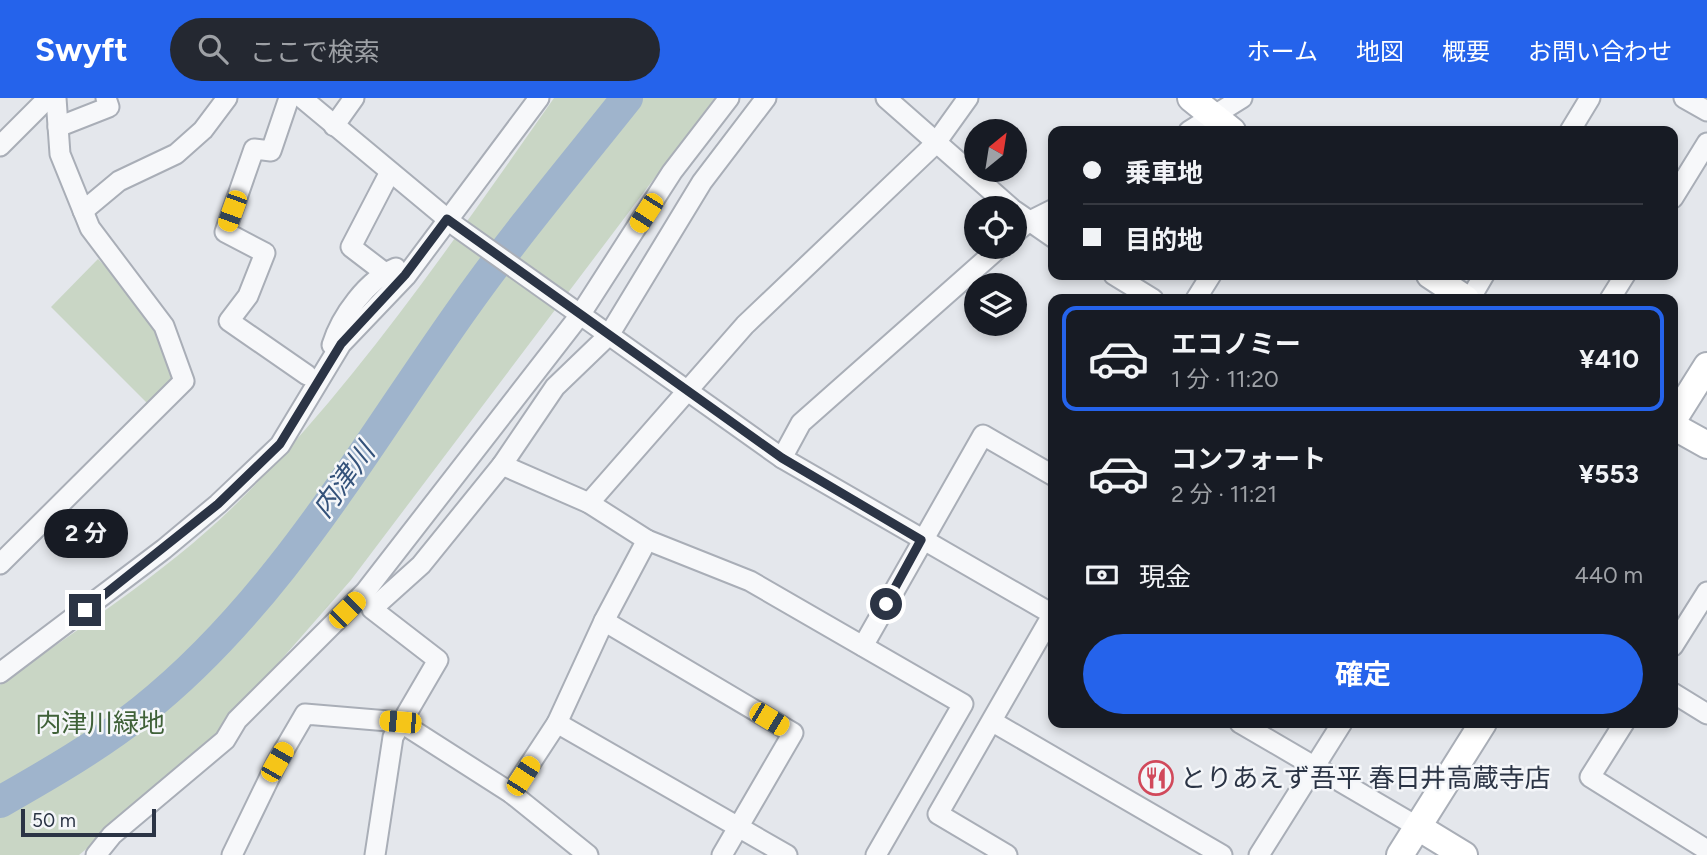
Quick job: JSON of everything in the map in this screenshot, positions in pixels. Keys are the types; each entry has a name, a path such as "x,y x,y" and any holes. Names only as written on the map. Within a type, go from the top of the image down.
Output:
{"main road":[{"path":"1191,98 1223,124"},
{"path":"1438,280 1460,294"},
{"path":"1678,412 1707,366"},
{"path":"1678,429 1707,445"},
{"path":"1400,855 1480,728"},
{"path":"1418,827 1464,855"}],"street":[{"path":"0,146 48,98"},
{"path":"0,564 184,381 164,326 103,247 83,211 60,154 56,98"},
{"path":"58,127 109,107 106,98"},
{"path":"83,211 119,181 176,154 203,130 227,98"},
{"path":"289,98 271,151 254,149 225,232 265,253 248,296 229,321 306,375"},
{"path":"302,98 452,223 782,458 1048,611"},
{"path":"334,126 354,98"},
{"path":"305,403 306,375 452,223 539,98"},
{"path":"96,855 112,835 225,740 237,720 365,592 729,98"},
{"path":"375,855 393,737 438,660 372,609 421,565 502,465 555,387 609,335 702,182 766,98"},
{"path":"886,98 992,196"},
{"path":"589,503 745,326 935,144 968,98"},
{"path":"1223,124 1242,98"},
{"path":"1573,126 1590,98"},
{"path":"1684,98 1707,111"},
{"path":"1678,190 1707,143"},
{"path":"385,273 351,247 390,172"},
{"path":"1027,216 1048,211"},
{"path":"1027,224 1048,235"},
{"path":"782,458 801,423 986,259"},
{"path":"0,673 218,504 280,444 337,345 338,326 348,312 385,273 417,260"},
{"path":"1122,280 1145,294"},
{"path":"863,646 983,435 1048,473"},
{"path":"502,465 589,503 647,540 750,581 963,704 876,855"},
{"path":"511,793 557,723 604,621 647,540"},
{"path":"1678,638 1707,592"},
{"path":"604,621 793,733 722,855"},
{"path":"1007,855 938,814 1048,623"},
{"path":"1678,696 1707,715"},
{"path":"232,855 277,762 305,714 400,722 511,793 563,847 588,855"},
{"path":"993,722 1222,855"},
{"path":"557,723 787,855"},
{"path":"1249,728 1418,827"},
{"path":"1259,855 1339,728"},
{"path":"1621,728 1590,777 1707,850"}],"green space":[{"name":"内津川緑地","path":"554,98 715,98 351,580 223,726 221,738 79,855 0,855 0,685 161,569 222,518 250,490 333,398 410,300"},
{"path":"98,259 112,273 158,336 172,377 148,404 51,307"}],"waterway":[{"name":"内津川","path":"0,802 73,759 125,724 191,668 236,622 317,521 483,280 627,98"}],"place":[{"name":"とりあえず吾平 春日井高蔵寺店","path":"1156,778"}],"route":[{"path":"85,610 218,504 280,444 341,344 405,275 447,219 782,458 921,540 886,604"}]}
